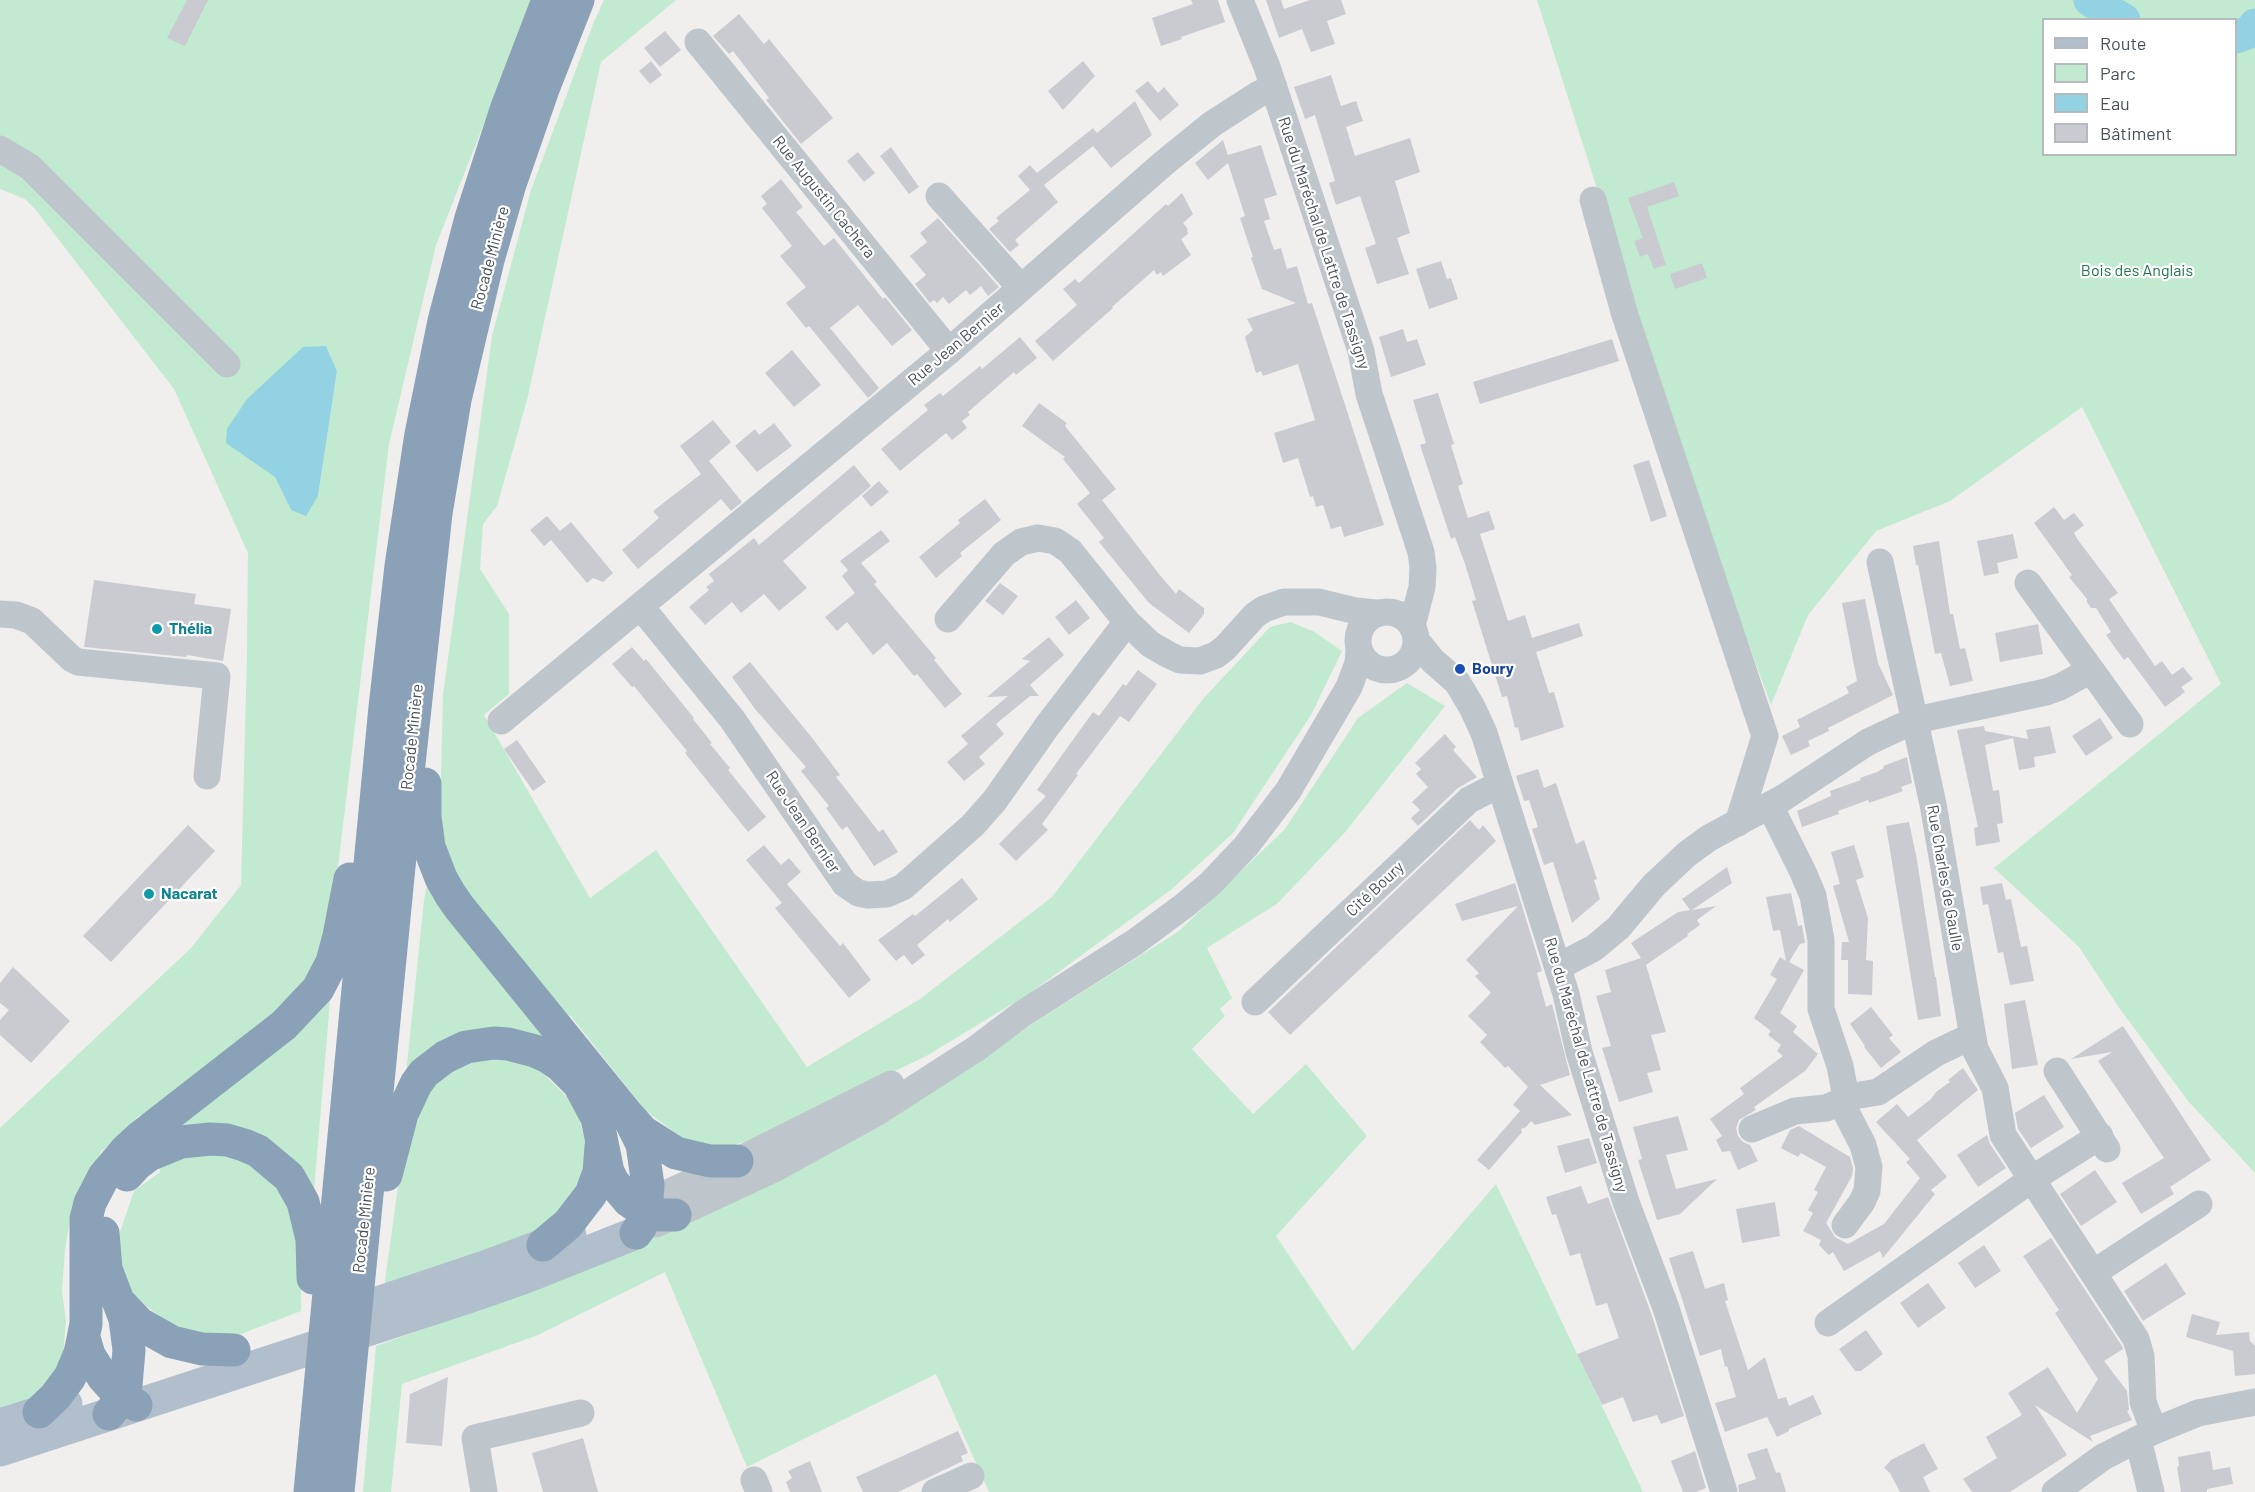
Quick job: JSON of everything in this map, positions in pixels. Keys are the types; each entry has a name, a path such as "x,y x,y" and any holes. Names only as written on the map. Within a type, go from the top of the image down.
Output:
{"highway":[{"name":"Rocade Minière","path":"310,1492 385,707 414,479 444,321 490,155 548,0"},
{"name":"Rocade Minière","path":"338,1492 436,513 455,400 488,260 533,118 578,0"},
{"path":"428,587 429,679 425,817 429,847 434,862 459,908 626,1113 650,1137 676,1153 710,1161 737,1161"},
{"path":"39,1412 55,1397 70,1377 84,1338 86,1219 90,1203 104,1176 125,1151 147,1131 284,1025 326,977 339,936 362,804 385,707"},
{"path":"357,1297 402,1114 416,1084 424,1073 445,1057 466,1047 494,1043 522,1046 548,1057 570,1075 582,1090 597,1118 605,1162 614,1182 621,1192 648,1214"},
{"path":"626,1113 644,1151 648,1214"},
{"path":"121,1398 129,1350 128,1333 121,1304 106,1269 102,1239 104,1222 115,1193 137,1164 165,1147 196,1139 227,1140 258,1151 289,1177 303,1202 309,1220 314,1255 309,1334 315,1432"},
{"path":"543,1245 568,1224 591,1194 602,1156 601,1140"},
{"path":"121,1304 140,1324 172,1342 202,1349 247,1353"},
{"path":"84,1338 95,1366 121,1398"}],"main road":[{"path":"413,1303 543,1245 648,1214"},
{"path":"0,1450 121,1398 247,1353 413,1303 523,1278 648,1214"},
{"path":"0,1425 39,1412 121,1398"}],"street":[{"name":"Rue du Maréchal de Lattre de Tassigny","path":"1240,0 1274,87 1361,351 1369,394 1418,542 1423,568 1414,633 1432,660 1457,682 1472,706 1484,733 1558,967 1575,1038 1606,1138 1634,1225 1666,1308 1724,1492"},
{"name":"Rue Augustin Cachera","path":"698,42 949,351"},
{"name":"Rue Jean Bernier","path":"501,721 642,607 949,351 1164,163 1212,124 1257,94 1274,87"},
{"path":"0,149 30,167 227,364"},
{"path":"939,196 1021,288"},
{"path":"1593,200 1624,312 1765,736 1738,823"},
{"name":"Rue du Maréchal de Lattre de Tassigny","path":"1379,612 1400,598 1412,576 1414,564 1411,524"},
{"path":"948,619 1004,554 1021,542 1038,538 1055,541 1070,551 1127,622 1150,644 1180,660 1200,661 1216,655 1255,615 1284,602 1320,602 1356,611 1399,614 1414,633 1412,656 1375,680 1356,699 1308,759"},
{"name":"Rue Charles de Gaulle","path":"1881,562 1933,804 1976,1049 1995,1088 2003,1135 2139,1344 2151,1492"},
{"path":"2028,583 2130,724"},
{"path":"1284,602 1304,605 1321,612 1342,627 1369,665 1381,670 1394,669"},
{"name":"Rue Jean Bernier","path":"642,607 726,710 845,884 858,893 868,895 887,894 903,887 973,825 995,800 1048,725 1127,622"},
{"path":"648,1214 776,1168 866,1118 1153,930 1211,883 1246,846 1276,809 1308,759 1349,687 1358,663 1360,628 1368,617 1379,612"},
{"path":"0,614 16,615 32,621 78,662 217,676 207,776"},
{"name":"Rue du Maréchal de Lattre de Tassigny","path":"1394,669 1433,677 1472,706"},
{"path":"1558,967 1594,948 1618,928 1669,869 1709,838 1770,806 1868,742 1915,721 2046,692 2071,682 2091,670"},
{"name":"Cité Boury","path":"1255,1002 1469,800 1500,784"},
{"path":"1770,806 1813,896 1821,940 1821,1009 1840,1066 1849,1121 1863,1145 1869,1167 1867,1191 1857,1211 1845,1225"},
{"path":"648,1214 737,1161 858,1101 1022,1014"},
{"path":"1752,1129 1795,1111 1827,1108 1844,1100 1878,1092 1936,1053 1976,1049"},
{"path":"1828,1323 2032,1179 2103,1142 2057,1071"},
{"path":"2093,1273 2199,1204"},
{"path":"2055,1492 2103,1457 2146,1435 2198,1413 2255,1402"},
{"path":"484,1492 475,1438 581,1413"},
{"path":"934,1492 970,1476"}],"green space":[{"path":"0,0 533,0 436,245 389,444 333,908 317,965 330,1001 314,1191 301,1279 301,1311 241,1334 195,1337 163,1320 130,1292 121,1269 117,1241 134,1191 160,1172 156,1136 140,1115 101,1152 72,1206 65,1250 62,1291 66,1321 63,1354 53,1377 24,1403 0,1414 0,1128 191,948 241,885 248,553 174,389 35,209 25,199 0,189","holes":["326,346 337,371 318,496 291,510 275,477"]},
{"path":"604,0 676,0 601,62 527,400 497,506 483,524 480,569 509,614 509,694 484,715 590,898 656,850 807,1067 920,999 1052,897 1203,699 1270,627 1290,622 1313,631 1342,651 1311,715 1233,833 1172,889 1030,993 928,1055 753,1140 717,1149 691,1145 645,1110 570,1015 549,1033 537,1067 576,1106 588,1152 574,1193 541,1231 384,1288 400,1172 423,1105 406,1074 424,900 440,818 443,695 492,336 531,190"},
{"name":"Bois des Anglais","path":"1537,0 2255,0 2255,1173 2188,1101 2120,1009 2079,947 1994,868 2221,684 2082,407 1950,501 1876,531 1808,615 1771,705 1670,430 1613,239"},
{"path":"1407,683 1445,706 1346,831 1278,903 1207,948 1232,998 1220,1009 1225,1016 1192,1049 1253,1114 1306,1064 1367,1136 1276,1236 1353,1351 1496,1184 1643,1492 989,1492 936,1374 747,1467 665,1272 538,1335 402,1384 391,1492 363,1492 376,1346 537,1288 835,1149 1179,931 1285,829 1358,718"}],"water":[{"path":"326,346 337,371 318,496 306,516 291,510 275,477 226,443 227,429 247,399 303,347"}],"building":[{"path":"187,0 208,0 185,46 167,38"},
{"path":"1191,0 1218,0 1225,22 1161,46 1152,18 1193,4"},
{"path":"1266,0 1281,0 1284,9 1310,0 1341,0 1346,14 1327,21 1335,44 1311,52 1302,29 1279,38"},
{"path":"739,14 764,44 769,39 833,118 801,144 766,100 769,98 733,51 729,54 713,36"},
{"path":"665,31 681,50 660,67 644,48"},
{"path":"651,61 662,75 650,84 639,71"},
{"path":"1083,61 1095,76 1063,110 1048,91"},
{"path":"1331,75 1341,106 1356,101 1363,121 1346,127 1355,156 1410,138 1420,172 1395,181 1410,233 1397,238 1409,274 1377,284 1365,248 1376,244 1360,196 1336,205 1329,183 1335,181 1315,115 1305,119 1294,87"},
{"path":"1148,81 1158,93 1164,87 1179,105 1160,121 1135,91"},
{"path":"1135,101 1152,135 1111,168 1093,146 1044,185 1058,202 1015,240 1019,245 1010,252 989,229 999,221 996,218 1030,190 1018,176 1030,165 1037,173 1093,128 1097,133"},
{"path":"1223,140 1228,155 1261,145 1277,195 1264,199 1270,219 1264,221 1274,250 1281,248 1287,269 1297,266 1308,304 1312,303 1384,525 1344,537 1341,526 1331,529 1323,505 1316,507 1313,496 1310,497 1298,458 1283,463 1274,433 1315,420 1298,364 1263,376 1261,371 1256,373 1245,337 1253,330 1247,319 1296,303 1262,289 1240,218 1245,216 1228,163 1208,180 1195,163"},
{"path":"891,147 919,187 909,194 880,156"},
{"path":"858,152 875,173 864,182 847,161"},
{"path":"781,179 803,207 796,212 824,246 834,238 883,299 885,297 912,330 892,346 858,305 830,328 879,388 868,398 809,326 806,328 786,303 806,287 780,256 792,246 762,208 767,204 761,196"},
{"path":"1674,182 1679,196 1647,207 1666,265 1654,269 1648,254 1640,257 1634,241 1643,238 1628,198"},
{"path":"1182,193 1193,214 1183,223 1188,234 1181,239 1191,255 1163,276 1161,272 1157,275 1154,270 1053,361 1035,341 1077,305 1063,289 1075,279 1079,283 1166,204 1168,206"},
{"path":"938,218 999,287 988,296 981,286 970,295 966,290 949,304 943,297 937,303 934,300 930,303 915,284 926,275 910,256 927,242 920,233"},
{"path":"1441,261 1447,279 1451,278 1458,299 1429,309 1416,269"},
{"path":"1702,263 1707,278 1675,289 1670,274"},
{"path":"1403,329 1407,342 1417,339 1426,365 1391,377 1379,337"},
{"path":"1020,337 1037,358 1016,375 1014,372 968,412 970,415 962,421 967,428 952,440 946,433 900,471 881,449 928,410 924,405 940,393 943,396 980,366 982,369"},
{"path":"1612,339 1619,361 1480,404 1473,382"},
{"path":"792,350 821,385 794,407 765,373"},
{"path":"1438,393 1454,444 1451,445 1463,484 1458,486 1468,518 1489,511 1495,529 1480,534 1508,621 1525,615 1532,638 1579,623 1583,636 1536,652 1549,693 1554,692 1564,727 1521,741 1518,727 1515,728 1507,696 1502,697 1472,601 1476,600 1465,564 1455,537 1451,539 1420,445 1426,443 1413,400"},
{"path":"1039,403 1067,423 1065,426 1116,489 1102,500 1159,574 1176,594 1179,589 1204,608 1204,614 1189,633 1149,603 1099,542 1104,538 1077,504 1090,493 1063,459 1065,457 1022,426"},
{"path":"713,420 731,442 709,461 742,502 731,511 721,499 638,569 622,550 659,518 653,511 701,474 680,446"},
{"path":"774,423 792,446 757,472 735,446 755,429 759,435"},
{"path":"1649,460 1667,516 1651,522 1633,465"},
{"path":"854,465 871,486 783,561 807,588 779,611 764,594 741,613 732,602 705,625 689,607 709,590 706,587 714,581 709,574 754,538 759,545"},
{"path":"879,481 889,492 871,507 862,496"},
{"path":"985,499 1001,520 960,553 962,556 936,578 919,557 960,523 958,520"},
{"path":"2054,507 2064,520 2074,513 2084,525 2074,533 2118,593 2109,599 2155,666 2162,661 2172,675 2183,667 2193,679 2181,687 2185,692 2165,707 2128,657 2124,660 2106,635 2111,632 2096,608 2091,608 2087,599 2069,577 2072,575 2034,523"},
{"path":"547,516 560,531 571,522 613,573 603,582 593,578 587,583 551,540 544,546 530,530"},
{"path":"881,530 890,541 861,563 877,582 874,584 936,658 934,660 962,694 945,708 917,674 914,676 887,643 873,655 847,622 837,631 825,617 855,593 842,576 848,570 840,561"},
{"path":"2013,534 2018,558 1997,563 1999,573 1984,576 1977,541"},
{"path":"1939,541 1950,614 1953,614 1960,649 1965,648 1973,681 1950,686 1941,653 1935,654 1913,546"},
{"name":"Thélia","path":"94,580 196,594 194,604 231,609 223,661 187,655 186,657 84,647"},
{"path":"1000,583 1018,596 1003,615 985,601"},
{"path":"1865,599 1878,663 1893,695 1828,728 1829,731 1808,741 1810,746 1791,755 1782,736 1800,727 1797,720 1849,693 1846,687 1857,681 1842,603"},
{"path":"1076,600 1090,618 1069,635 1055,617"},
{"path":"2038,624 2043,654 2000,662 1995,633"},
{"path":"1049,637 1064,655 1030,685 1039,696 1030,696 996,724 1004,734 979,757 985,764 964,781 947,762 968,744 961,736 1008,696 987,697 1030,661 1022,659"},
{"path":"632,647 644,661 646,659 694,718 712,743 710,744 730,768 728,770 766,817 748,832 685,753 687,751 634,686 632,687 612,664"},
{"path":"750,662 840,775 836,777 879,832 883,829 898,852 874,866 847,826 842,830 826,808 829,806 801,771 806,767 755,709 732,677"},
{"path":"1138,670 1157,684 1129,722 1120,716 1042,824 1048,830 1016,861 999,844 1046,796 1037,790 1093,712 1099,716 1123,684 1126,686"},
{"path":"2100,718 2113,738 2086,756 2072,736"},
{"path":"1984,726 1985,731 2028,739 2026,730 2050,726 2056,753 2034,757 2035,767 2019,770 2013,738 1985,745 1993,791 1999,790 2003,823 1997,824 2000,842 1976,846 1974,828 1978,827 1957,730"},
{"path":"1445,734 1456,747 1453,750 1477,777 1458,788 1418,826 1411,818 1420,810 1412,802 1428,787 1416,774 1421,769 1415,763"},
{"path":"517,740 546,782 533,791 504,749"},
{"path":"1907,757 1912,783 1901,787 1903,791 1869,803 1868,800 1838,811 1839,814 1802,827 1797,811 1831,796 1830,791 1861,780 1860,778 1884,768 1883,766"},
{"path":"1538,769 1544,788 1556,783 1576,844 1584,840 1597,879 1594,880 1600,899 1572,923 1553,862 1544,865 1532,829 1538,827 1529,800 1524,801 1516,776"},
{"path":"1470,820 1479,830 1483,825 1496,841 1290,1035 1268,1012"},
{"path":"1909,822 1941,1016 1918,1020 1886,826"},
{"name":"Nacarat","path":"188,825 215,851 111,962 83,936"},
{"path":"764,845 781,865 789,858 801,872 787,884 840,946 843,943 871,980 849,998 775,908 782,903 746,860"},
{"path":"1854,845 1864,877 1856,880 1868,918 1866,960 1873,961 1872,995 1848,994 1848,960 1841,960 1842,942 1849,942 1833,886 1840,884 1831,852"},
{"path":"1727,867 1732,883 1692,910 1716,906 1697,920 1700,925 1687,934 1688,936 1646,965 1666,1032 1651,1035 1661,1070 1647,1073 1653,1092 1619,1102 1602,1048 1611,1046 1596,996 1611,992 1605,970 1641,958 1631,943 1678,912 1690,910 1682,899"},
{"path":"962,878 978,899 950,922 948,919 917,945 925,955 912,965 904,955 896,961 878,940 913,914 915,916"},
{"path":"1515,883 1542,971 1537,973 1546,1007 1552,1004 1570,1075 1540,1085 1572,1115 1535,1125 1531,1121 1521,1129 1522,1132 1489,1170 1477,1160 1520,1111 1513,1105 1528,1087 1508,1066 1505,1068 1480,1042 1487,1035 1468,1016 1491,993 1475,976 1479,973 1466,960 1518,906 1462,921 1455,904"},
{"path":"2002,883 2006,900 2011,899 2021,947 2027,946 2034,981 2010,985 2003,952 1998,953 1988,904 1983,905 1980,887"},
{"path":"1791,893 1798,926 1802,925 1805,943 1800,944 1789,962 1804,970 1780,1013 1797,1026 1793,1032 1818,1054 1805,1071 1754,1107 1756,1110 1739,1120 1736,1128 1738,1136 1750,1145 1758,1161 1738,1170 1730,1151 1722,1152 1716,1140 1722,1136 1710,1119 1744,1094 1740,1088 1783,1056 1777,1051 1781,1045 1768,1035 1771,1031 1754,1018 1777,979 1770,975 1780,957 1786,961 1780,930 1773,931 1766,897"},
{"path":"13,967 70,1021 31,1063 0,1035 0,1020 9,1010 0,1003 0,983"},
{"path":"2025,1000 2038,1065 2012,1069 2004,1004"},
{"path":"1871,1007 1893,1035 1889,1038 1901,1052 1881,1068 1864,1047 1850,1024"},
{"path":"2123,1026 2211,1160 2170,1187 2174,1194 2141,1214 2122,1183 2164,1158 2098,1061 2112,1052 2071,1059"},
{"path":"1963,1068 1978,1090 1917,1140 1947,1177 1931,1190 1935,1194 1883,1258 1880,1251 1844,1271 1833,1252 1829,1255 1819,1245 1821,1240 1803,1231 1813,1213 1808,1210 1818,1192 1814,1190 1826,1167 1801,1153 1798,1157 1781,1148 1790,1130 1799,1126 1850,1157 1853,1168 1852,1176 1826,1223 1835,1237 1848,1244 1884,1224 1920,1178 1906,1162 1910,1159 1876,1122 1897,1104 1908,1117 1931,1099 1936,1092 1950,1082 1948,1080"},
{"path":"2044,1095 2064,1127 2031,1148 2018,1129 2015,1113"},
{"path":"1678,1116 1688,1150 1666,1155 1676,1189 1717,1179 1680,1214 1657,1220 1638,1160 1642,1159 1633,1127"},
{"path":"1987,1135 1990,1144 2006,1168 1978,1187 1957,1155"},
{"path":"1589,1138 1597,1163 1565,1173 1557,1146"},
{"path":"2095,1170 2117,1202 2081,1226 2060,1194"},
{"path":"1581,1186 1588,1204 1608,1197 1651,1313 1684,1416 1661,1424 1657,1415 1633,1422 1623,1397 1602,1405 1577,1354 1619,1338 1607,1303 1596,1306 1580,1253 1570,1256 1556,1214 1552,1215 1546,1197"},
{"path":"1775,1202 1780,1236 1742,1243 1736,1209"},
{"path":"2051,1238 2122,1346 2123,1349 2104,1361 2127,1391 2129,1410 2127,1411 2132,1420 2090,1436 2093,1442 2035,1405 2067,1455 2010,1492 1972,1492 1963,1479 1997,1458 1986,1437 2022,1415 2008,1393 2048,1367 2077,1413 2098,1379 2055,1313 2059,1310 2023,1256"},
{"path":"1984,1245 2001,1271 1975,1288 1958,1263"},
{"path":"1693,1251 1705,1289 1724,1283 1728,1300 1725,1301 1748,1370 1765,1357 1778,1399 1786,1397 1789,1406 1813,1395 1822,1414 1777,1437 1767,1417 1725,1432 1715,1403 1736,1397 1727,1366 1725,1367 1721,1349 1700,1356 1669,1258"},
{"path":"2166,1263 2186,1294 2143,1321 2124,1291"},
{"path":"1928,1283 1946,1308 1918,1328 1900,1303"},
{"path":"2192,1314 2220,1322 2216,1335 2249,1332 2250,1341 2255,1346 2255,1374 2235,1376 2233,1351 2186,1337"},
{"path":"1866,1330 1883,1354 1861,1371 1855,1371 1839,1349"},
{"path":"448,1377 442,1446 406,1443 410,1394"},
{"path":"958,1431 968,1453 961,1456 963,1461 898,1492 863,1492 856,1477"},
{"path":"583,1438 598,1492 543,1492 532,1453"},
{"path":"1924,1443 1938,1469 1923,1477 1930,1492 1900,1492 1890,1473 1884,1468 1891,1460"},
{"path":"1767,1448 1776,1473 1780,1472 1786,1492 1739,1492 1738,1485 1756,1479 1747,1454"},
{"path":"1695,1451 1706,1488 1696,1492 1683,1492 1671,1461"},
{"path":"2210,1451 2213,1470 2230,1467 2233,1484 2207,1489 2207,1492 2181,1492 2177,1467 2179,1466 2178,1457"},
{"path":"810,1461 822,1492 790,1492 786,1482 792,1478 788,1471"}],"waterway":[{"path":"2090,0 2121,18"},
{"path":"2237,37 2252,31 2255,25"}],"place":[{"name":"Thélia","path":"157,629"},
{"name":"Boury","path":"1460,669"},
{"name":"Nacarat","path":"149,894"}]}
